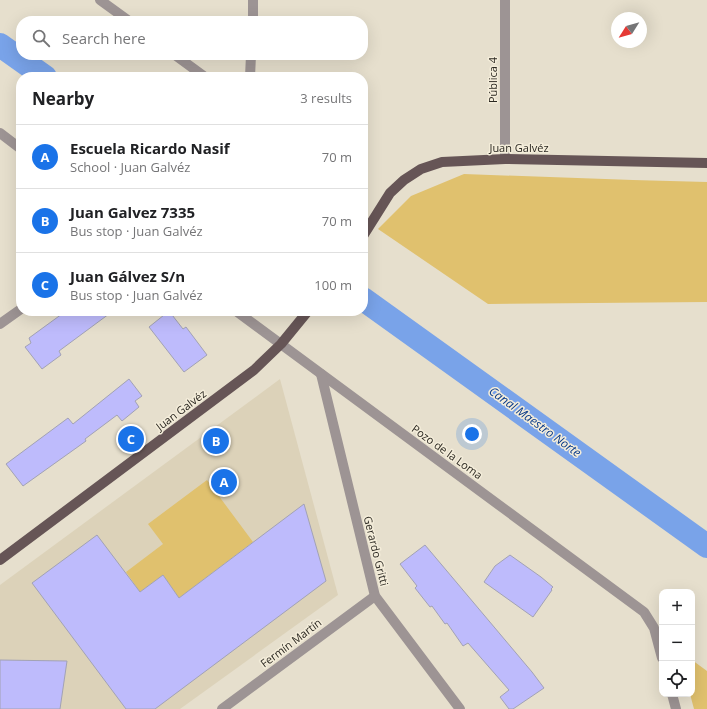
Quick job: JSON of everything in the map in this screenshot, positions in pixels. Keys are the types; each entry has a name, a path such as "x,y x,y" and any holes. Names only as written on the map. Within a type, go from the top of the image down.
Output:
{"main road":[{"name":"Juan Galvéz","path":"368,228 390,193 404,180 421,169 442,162 505,159 707,163"},
{"name":"Juan Galvéz","path":"0,560 254,370 281,344 304,316"}],"street":[{"path":"100,0 122,16"},
{"path":"253,0 253,16"},
{"name":"Pública 4","path":"505,0 505,159"},
{"path":"182,60 198,72"},
{"path":"250,72 251,60"},
{"path":"0,133 16,145"},
{"path":"0,324 16,313"},
{"name":"Pozo de la Loma","path":"243,316 644,612 654,628 659,647"},
{"name":"Gerardo Gritti","path":"321,374 375,596 460,709"},
{"name":"Fermín Martín","path":"222,709 375,596"},
{"path":"673,697 676,709"}],"shaded area":[{"path":"464,174 707,182 707,302 488,304 378,229 411,196"},
{"path":"280,379 338,595 180,709 0,709 0,585"},
{"path":"207,480 253,542 179,598 163,575 140,592 126,572 163,544 148,524"},
{"path":"695,662 707,671 707,709 694,709 691,697 695,697"}],"building":[{"path":"59,316 106,316 59,351 61,355 42,369 25,347 31,343 29,338"},
{"path":"163,316 173,316 183,329 186,327 207,355 184,372 149,327"},
{"path":"129,379 142,396 135,401 139,407 122,421 117,415 85,439 86,441 23,486 6,464 68,418 73,424"},
{"path":"304,504 326,581 155,709 126,709 32,583 97,535 140,592 163,575 179,598"},
{"path":"425,545 544,688 513,709 509,709 500,697 509,690 468,643 463,646 447,623 445,624 432,606 430,607 415,588 417,586 400,564"},
{"path":"510,555 553,587 533,617 484,582 495,566"},
{"path":"0,660 67,661 60,709 0,709"}],"waterway":[{"name":"Canal Maestro Norte","path":"0,45 16,56"},
{"name":"Canal Maestro Norte","path":"21,60 38,72"},
{"name":"Canal Maestro Norte","path":"368,303 707,546"}],"place":[{"name":"Juan Gálvez S/n","path":"131,439"},
{"name":"Juan Galvez 7335","path":"216,441"},
{"name":"Escuela Ricardo Nasif","path":"224,482"}]}
